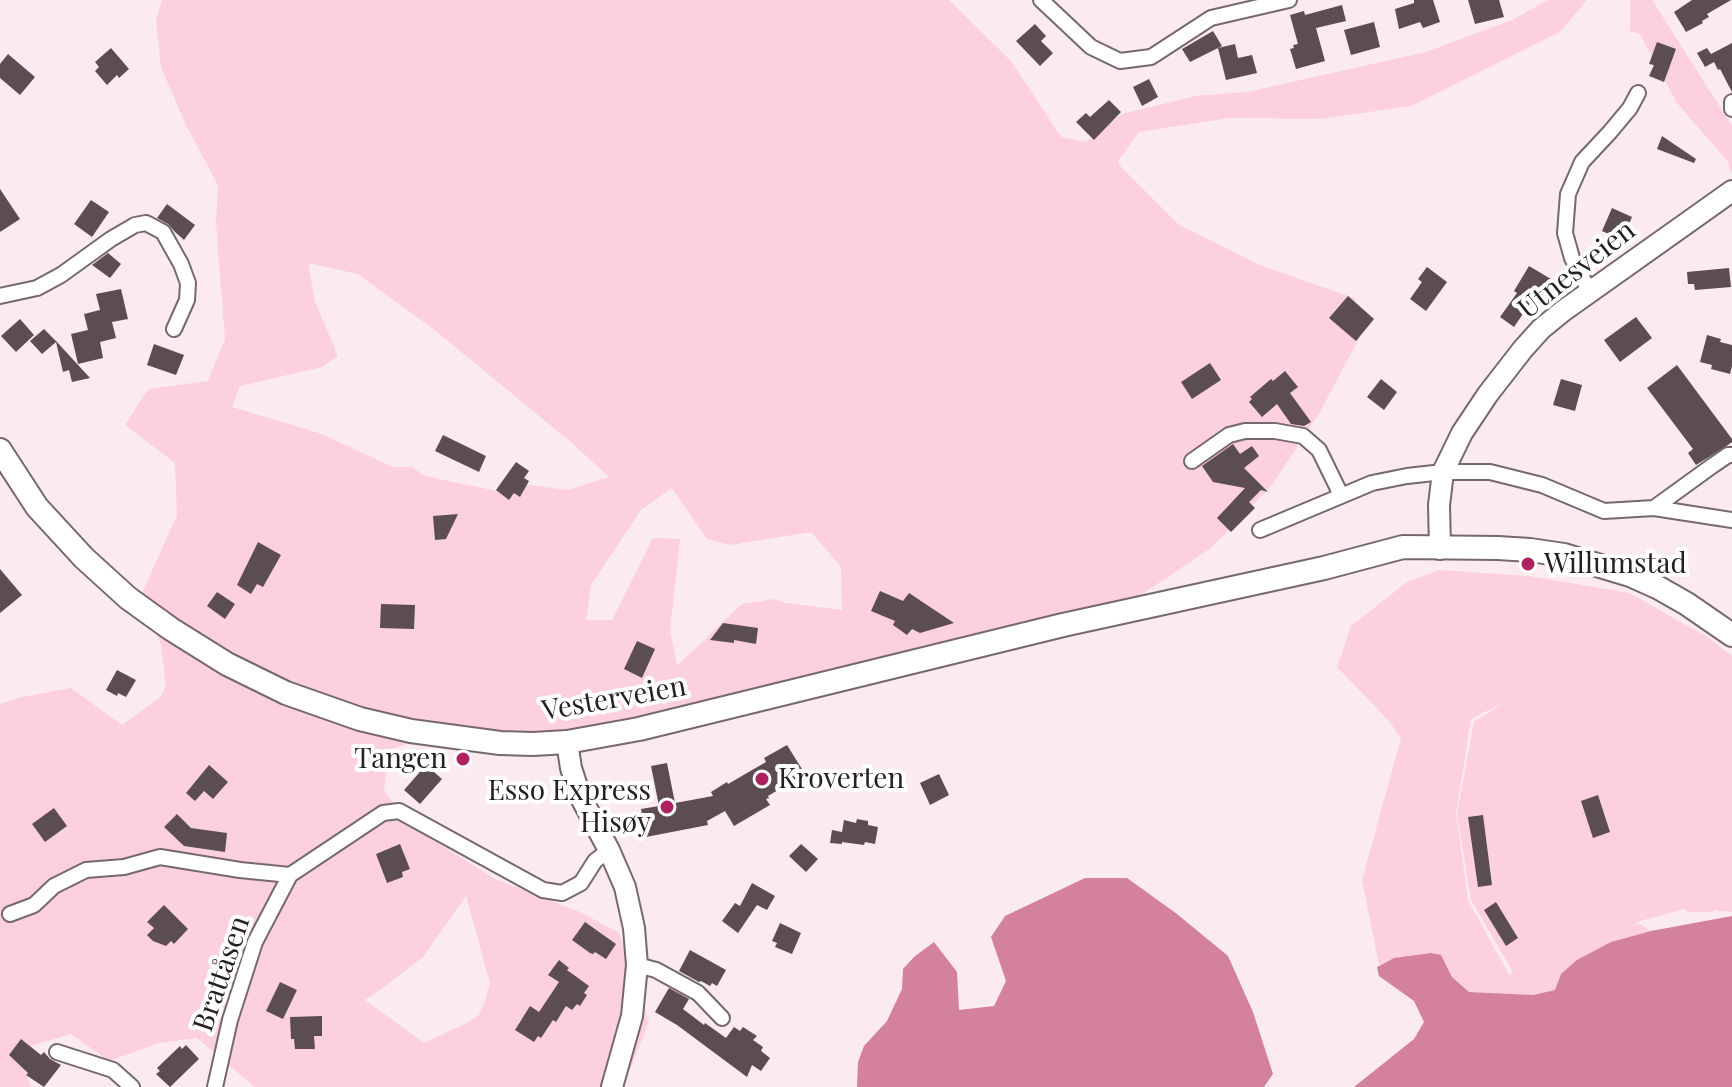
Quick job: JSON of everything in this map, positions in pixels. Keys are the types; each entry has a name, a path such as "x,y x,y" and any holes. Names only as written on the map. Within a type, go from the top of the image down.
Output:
{"main road":[{"name":"Utnesveien","path":"1440,549 1439,505 1443,472 1462,433 1523,349 1541,329 1732,191"},
{"name":"Vesterveien","path":"0,451 37,507 84,558 128,598 227,664 308,702 360,719 411,731 500,743 567,742 639,729 1063,625 1324,568 1405,558 1440,549 1530,550 1597,564 1659,588 1732,635"},
{"path":"567,742 580,796 625,887 634,928 637,965 632,1016 612,1087"}],"street":[{"path":"1041,0 1091,47 1120,61 1151,57 1211,18 1289,0"},
{"path":"1590,292 1572,258 1565,233 1568,194 1582,162 1630,108 1638,93"},
{"path":"1732,102 1732,109"},
{"path":"0,296 37,288 123,232 146,223 163,232 188,283 187,300 174,329"},
{"path":"1192,461 1229,435 1245,431 1275,431 1303,436 1319,450 1341,495"},
{"path":"1654,508 1732,455"},
{"path":"1260,530 1372,483 1443,472 1490,472 1542,485 1604,511 1654,508 1732,520"},
{"name":"Brattåsen","path":"215,1087 230,1020 255,942 290,875 383,813 399,811 543,890 562,893 581,883 595,861 609,850"},
{"path":"10,914 34,905 54,886 86,870 124,867 160,857 290,875"},
{"path":"637,965 656,970 698,993 722,1018"},
{"path":"57,1052 113,1070 132,1087"}],"shaded area":[{"path":"162,0 949,0 1011,61 1061,137 1086,142 1122,114 1195,96 1247,92 1426,52 1512,20 1548,0 1587,0 1560,32 1411,106 1321,119 1229,118 1139,132 1118,161 1179,225 1262,266 1354,298 1364,329 1320,412 1272,485 1211,548 1135,599 1049,630 516,746 426,738 388,750 384,791 415,829 495,879 580,912 619,933 649,1022 623,1087 255,1087 197,1038 159,1043 109,1061 71,1034 17,1050 31,1087 0,1087 0,704 71,688 122,725 161,697 166,685 161,645 140,598 177,515 175,463 125,425 148,389 208,381 225,339 216,224 218,185 185,123 161,67 156,20","holes":["308,263 358,274 432,328 609,477 567,490 530,485 497,491 424,476 412,467 393,467 319,433 232,407 240,386 322,367 338,356 315,302","672,488 707,539 730,545 811,532 841,567 842,610 775,599 742,604 677,666 670,630 680,539 653,538 612,620 586,620 591,585 641,510","466,896 490,983 485,1001 479,1015 469,1022 424,1043 365,1000 423,957"]},
{"path":"1630,0 1652,0 1732,126 1732,175 1728,162 1677,103 1640,34 1630,31"},
{"path":"1439,570 1528,576 1629,593 1709,638 1732,656 1732,912 1688,912 1684,909 1640,921 1633,926 1640,924 1651,931 1611,942 1561,974 1555,990 1533,995 1469,992 1452,977 1441,956 1394,958 1379,965 1362,880 1401,738 1389,721 1337,667 1351,626 1407,582","holes":["1505,702 1474,722 1457,814 1471,900 1513,972 1509,975 1468,900 1456,813 1471,719"]},
{"path":"1085,878 1127,878 1228,956 1253,1012 1273,1074 1264,1087 857,1087 858,1062 864,1046 887,1021 902,989 903,969 914,957 934,942 957,972 959,1010 994,1006 1006,981 991,937 1005,916"},
{"path":"1732,916 1732,1087 1354,1087 1414,1039 1424,1022 1414,1001 1379,976 1377,967 1394,958 1431,953 1441,955 1452,977 1469,992 1533,995 1555,990 1561,974 1577,960 1611,942"}],"building":[{"path":"1414,0 1433,0 1440,22 1423,28 1420,22 1399,29 1395,9 1414,3"},
{"path":"1468,0 1499,0 1504,17 1475,24"},
{"path":"1692,0 1731,0 1707,14 1709,17 1703,23 1686,32 1674,12"},
{"path":"1342,5 1346,21 1316,28 1325,61 1296,69 1290,49 1298,44 1290,15 1304,11 1305,15"},
{"path":"1374,22 1380,47 1351,55 1344,30"},
{"path":"1035,24 1046,36 1041,41 1053,53 1040,66 1016,41"},
{"path":"1213,31 1222,46 1190,62 1182,49"},
{"path":"1657,42 1676,49 1664,82 1649,76 1654,65 1649,64"},
{"path":"1732,43 1732,92 1714,62 1705,67 1697,53 1707,48 1711,54"},
{"path":"1235,44 1238,58 1252,55 1257,73 1226,80 1218,48"},
{"path":"111,48 129,69 107,85 95,71 99,67 95,62"},
{"path":"8,54 35,77 20,95 0,78 0,64"},
{"path":"1149,79 1158,97 1142,106 1133,87"},
{"path":"1109,100 1121,112 1094,140 1076,122 1086,113 1090,117"},
{"path":"1662,136 1696,159 1694,163 1657,149"},
{"path":"0,189 20,219 0,232"},
{"path":"91,200 109,212 92,237 74,224"},
{"path":"167,204 195,225 184,240 157,218"},
{"path":"1612,208 1632,217 1622,240 1602,231"},
{"path":"108,253 121,264 110,278 92,265"},
{"path":"1529,266 1551,279 1535,304 1531,302 1514,327 1500,317 1517,293 1514,291"},
{"path":"1427,267 1447,282 1426,311 1410,299 1422,282 1418,279"},
{"path":"1729,268 1731,287 1695,290 1694,284 1688,284 1687,272"},
{"path":"121,289 128,319 112,322 116,338 100,342 103,358 78,364 71,334 88,330 84,314 100,310 96,294"},
{"path":"1348,296 1374,319 1356,341 1329,318"},
{"path":"1636,317 1652,338 1620,362 1604,340"},
{"path":"20,319 34,335 16,352 1,336"},
{"path":"44,329 90,378 72,382 69,370 63,372 56,342 42,354 30,341"},
{"path":"1707,335 1732,345 1730,374 1711,369 1712,365 1700,362"},
{"path":"154,344 184,355 176,375 147,365"},
{"path":"1210,363 1221,380 1192,399 1181,382"},
{"path":"1677,365 1732,439 1728,445 1696,465 1688,453 1693,449 1647,388"},
{"path":"1285,371 1298,387 1290,393 1311,422 1304,426 1291,424 1277,404 1262,417 1249,402 1250,397"},
{"path":"1381,379 1397,392 1384,410 1367,397"},
{"path":"1561,379 1582,385 1575,411 1553,405"},
{"path":"443,435 486,456 479,472 435,451"},
{"path":"1233,444 1240,454 1252,446 1259,456 1244,468 1268,492 1261,490 1249,502 1255,508 1231,532 1217,518 1245,488 1213,482 1202,466"},
{"path":"516,462 529,471 524,478 529,481 520,497 514,493 509,500 496,490"},
{"path":"458,514 446,539 435,540 433,516"},
{"path":"258,542 281,555 263,587 257,584 251,594 237,585"},
{"path":"0,569 22,595 0,613"},
{"path":"880,591 903,601 909,593 954,623 920,633 912,629 907,635 893,625 895,621 871,611"},
{"path":"217,592 235,604 225,619 207,606"},
{"path":"381,604 415,605 414,629 380,628"},
{"path":"723,623 758,628 756,644 710,640"},
{"path":"637,641 655,649 642,678 624,669"},
{"path":"117,670 136,680 126,697 106,690"},
{"path":"787,745 805,774 768,796 766,799 770,805 734,826 725,811 707,821 708,825 646,837 641,809 659,806 651,766 667,763 675,803 713,796 711,792 766,762 764,758"},
{"path":"209,765 228,782 213,799 204,791 195,801 186,793"},
{"path":"426,765 442,779 420,804 404,790"},
{"path":"939,774 949,795 930,805 920,783"},
{"path":"1598,795 1610,832 1593,838 1581,801"},
{"path":"54,808 67,826 45,842 32,824"},
{"path":"177,814 191,828 227,833 225,852 184,846 164,827"},
{"path":"1483,815 1492,885 1478,887 1468,817"},
{"path":"857,819 878,827 875,844 830,843 832,830 842,832 844,820 856,823"},
{"path":"400,844 410,869 402,872 403,877 387,883 376,854"},
{"path":"801,844 818,859 806,872 789,856"},
{"path":"752,883 775,896 767,910 757,905 738,933 722,921 735,903 740,906"},
{"path":"1496,902 1518,938 1506,946 1484,910"},
{"path":"164,905 188,929 174,944 171,941 166,946 147,935 154,928 147,922"},
{"path":"585,922 616,944 606,959 595,952 590,953 572,940"},
{"path":"780,923 801,933 792,954 775,947 777,943 772,941"},
{"path":"690,950 726,970 717,986 699,982 679,971"},
{"path":"559,960 589,986 584,993 587,995 580,1006 577,1004 572,1010 566,1006 556,1022 553,1020 541,1038 538,1036 534,1042 515,1030 530,1006 539,1012 559,982 548,975"},
{"path":"280,982 297,990 283,1019 266,1011"},
{"path":"669,988 689,999 683,1009 726,1038 734,1027 740,1031 743,1027 757,1036 753,1040 763,1047 761,1051 770,1058 761,1071 752,1065 747,1077 655,1012"},
{"path":"322,1016 322,1036 314,1036 315,1049 295,1049 294,1039 291,1039 290,1017"},
{"path":"21,1039 41,1055 44,1052 61,1065 44,1087 26,1075 28,1073 9,1055"},
{"path":"186,1045 199,1059 170,1087 156,1074 160,1071 157,1068 180,1046 182,1049"}],"place":[{"name":"Willumstad","path":"1528,564"},
{"name":"Tangen","path":"463,759"},
{"name":"Kroverten","path":"762,779"},
{"name":"Esso Express Hisøy","path":"667,807"}]}
